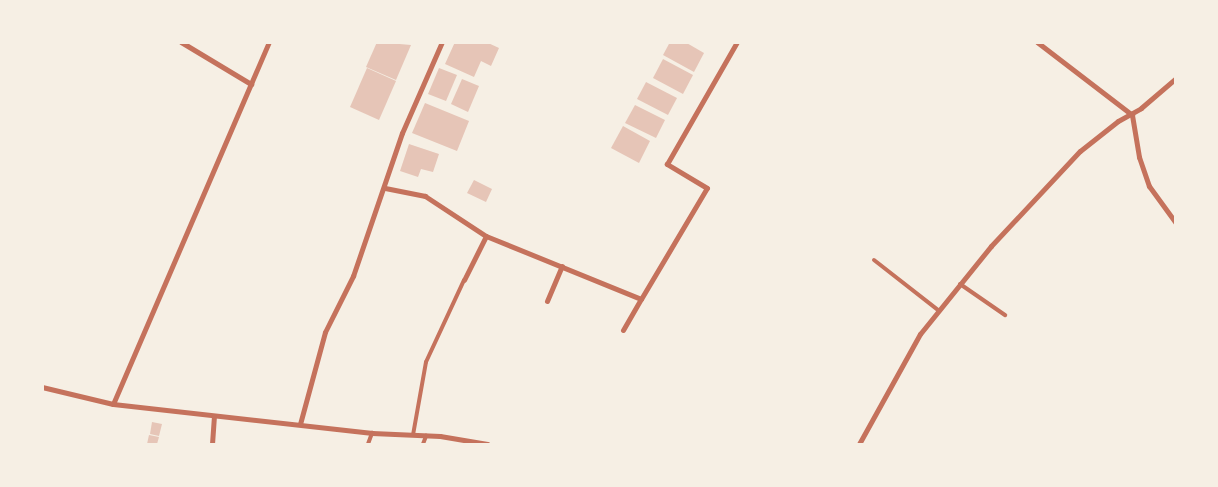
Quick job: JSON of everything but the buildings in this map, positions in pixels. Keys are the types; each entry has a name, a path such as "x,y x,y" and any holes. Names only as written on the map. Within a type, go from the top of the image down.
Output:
{"street":[{"path":"181,42 251,84"},
{"path":"113,404 269,42"},
{"path":"300,424 325,332 352,276 385,188 402,133 442,42"},
{"path":"623,330 706,188 667,164 737,42"},
{"path":"1037,42 1132,114 1139,157 1150,186 1176,223"},
{"path":"859,444 920,334 960,283 1080,151 1118,121 1132,114 1176,78"},
{"path":"385,188 425,196 486,236 641,299"},
{"path":"464,280 486,236"},
{"path":"547,301 562,266"},
{"path":"42,387 113,404 487,444"},
{"path":"212,444 214,416"}],"lane":[{"path":"874,260 938,310"},
{"path":"413,435 426,362 464,280"},
{"path":"960,283 1005,315"},
{"path":"368,444 372,432"},
{"path":"423,444 426,436"}]}
